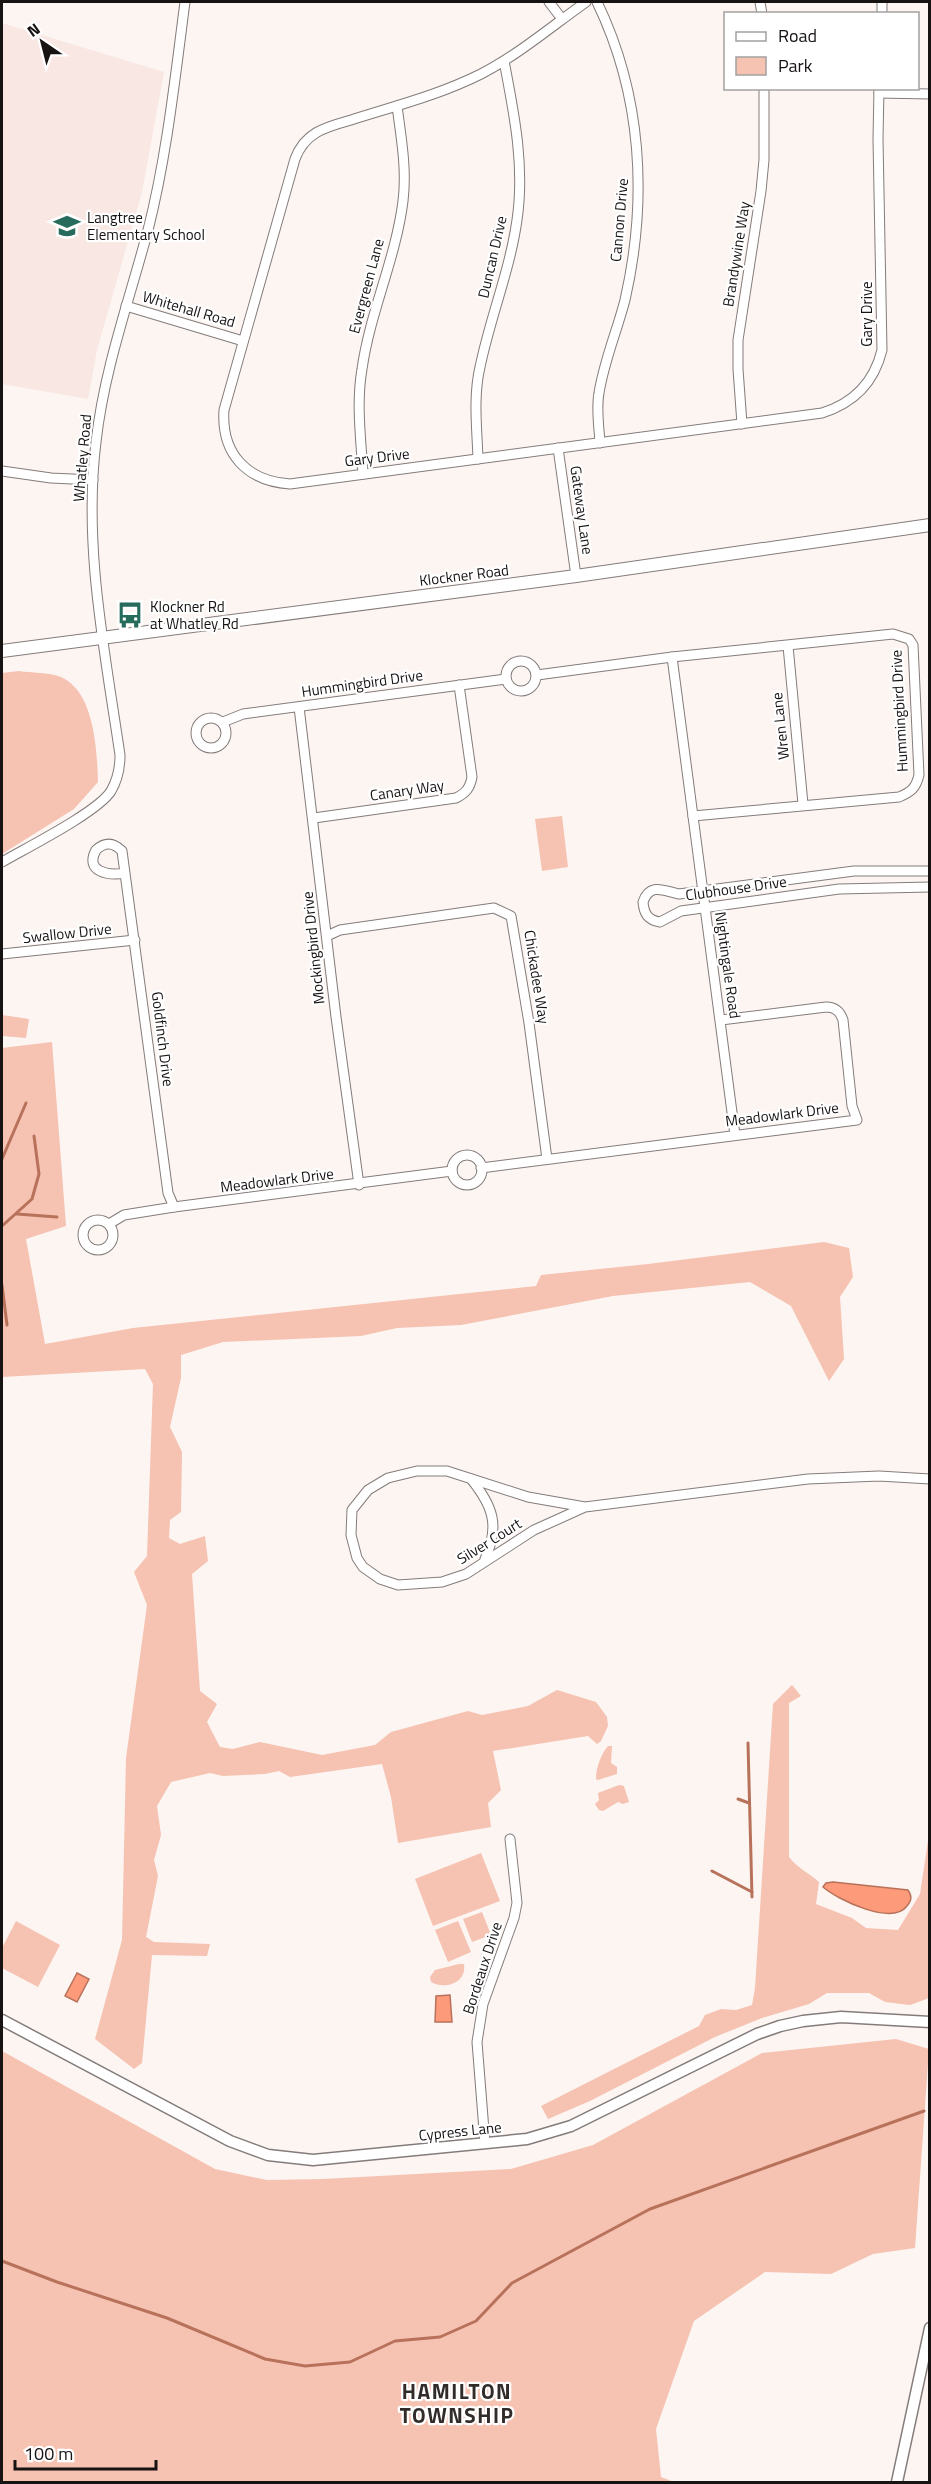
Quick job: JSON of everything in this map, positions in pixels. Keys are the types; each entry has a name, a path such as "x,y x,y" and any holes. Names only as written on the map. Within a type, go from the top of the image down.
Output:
{"main road":[{"name":"Klockner Road","path":"2,651 576,576 928,526"}],"street":[{"name":"Whatley Road","path":"2,862 92,809 104,800 116,780 120,755 103,638 93,537 93,480 102,400 160,176 170,122 185,2"},
{"path":"549,2 562,19"},
{"name":"Gary Drive","path":"586,2 504,60 455,86 321,129 304,142 295,159 224,410 223,422 229,446 243,466 265,480 290,484 822,413 835,409 857,396 866,387 878,363 882,337 879,91"},
{"name":"Cannon Drive","path":"597,2 612,32 625,73 636,132 639,180 636,229 625,300 599,393 600,443"},
{"name":"Duncan Drive","path":"478,459 476,405 480,366 512,247 520,196 519,145 504,60"},
{"name":"Brandywine Way","path":"742,424 738,340 764,170 764,90"},
{"path":"879,91 930,94"},
{"name":"Evergreen Lane","path":"363,474 359,415 361,372 365,347 403,201 404,160 397,106"},
{"name":"Whitehall Road","path":"126,306 243,341"},
{"name":"Gateway Lane","path":"558,448 576,576"},
{"path":"2,471 51,478 93,480"},
{"name":"Hummingbird Drive","path":"222,722 243,714 506,679 511,688 526,691 534,685 537,675 672,657 893,634 909,639 913,645 919,775 917,785 909,792 899,797 803,804 693,816"},
{"name":"Wren Lane","path":"788,646 803,804"},
{"name":"Nightingale Road","path":"672,657 735,1135"},
{"path":"506,679 507,669 519,660 530,663 537,675"},
{"name":"Canary Way","path":"314,818 456,798 462,795 467,790 472,777 459,685"},
{"name":"Mockingbird Drive","path":"299,707 358,1185"},
{"path":"913,887 914,870"},
{"name":"Clubhouse Drive","path":"930,871 854,871 679,894 658,888 645,896 643,908 652,921 660,922 681,911 839,889 930,887"},
{"name":"Goldfinch Drive","path":"125,873 168,1193 174,1207"},
{"name":"Chickadee Way","path":"327,936 340,930 494,908 511,916 530,1023 547,1159"},
{"name":"Swallow Drive","path":"2,954 135,940"},
{"name":"Meadowlark Drive","path":"109,1224 124,1215 174,1207 452,1172 459,1183 468,1184 477,1181 482,1168 857,1120 852,1106 843,1020 841,1013 836,1009 826,1007 721,1020"},
{"path":"452,1172 456,1159 465,1155 474,1156 482,1168"},
{"name":"Silver Court","path":"585,1507 534,1530 458,1578 442,1582 398,1585 380,1580 363,1568 357,1558 351,1534 352,1510 358,1500 377,1483 402,1474 433,1470 457,1473 528,1497 585,1507 808,1479 879,1476 930,1479"},
{"path":"471,1479 489,1503 492,1513 493,1538 484,1560"},
{"name":"Bordeaux Drive","path":"485,2143 477,2042 483,2004 514,1918 517,1903 510,1839"},
{"name":"Cypress Lane","path":"2,2020 230,2141 268,2155 313,2160 526,2139 571,2126 758,2034 780,2026 841,2017 930,2022"},
{"path":"897,2482 930,2328"}],"shaded area":[{"name":"Langtree Elementary School","path":"2,23 164,72 142,192 97,350 88,399 2,384"},
{"path":"826,1883 908,1890 911,1900 900,1911 890,1913 865,1909 840,1898 823,1887"},
{"path":"77,1973 89,1979 77,2002 65,1996"},
{"path":"450,1995 452,2022 435,2022 436,1996"}],"green space":[{"path":"19,671 56,675 72,685 81,695 95,739 98,782 74,809 2,854 2,673"},
{"path":"562,816 568,867 542,871 535,819"},
{"path":"2,1015 29,1019 26,1038 2,1036"},
{"path":"52,1042 66,1226 26,1239 45,1344 133,1328 536,1286 541,1275 824,1242 849,1248 853,1277 840,1297 844,1359 829,1381 791,1306 750,1282 613,1296 461,1325 397,1328 361,1336 223,1342 181,1355 181,1378 170,1427 182,1452 181,1512 170,1520 169,1538 180,1544 205,1536 208,1561 192,1574 200,1691 217,1704 207,1722 220,1747 233,1749 260,1742 322,1755 375,1745 391,1732 468,1711 482,1715 528,1706 557,1690 596,1702 607,1717 608,1726 601,1741 597,1744 588,1736 493,1751 501,1790 488,1803 491,1827 398,1843 391,1797 382,1764 290,1777 279,1771 223,1776 210,1773 171,1782 157,1806 161,1835 154,1860 158,1876 146,1937 154,1942 210,1944 207,1956 152,1955 142,2063 134,2069 95,2039 122,1940 126,1758 147,1605 134,1572 147,1556 153,1384 145,1369 2,1377 2,1048"},
{"path":"792,1685 801,1696 789,1703 789,1857 819,1882 816,1904 852,1918 866,1928 898,1930 920,1894 929,1834 929,1998 910,2005 885,2002 869,1993 827,1993 809,2004 762,2018 715,2037 590,2101 548,2119 541,2106 699,2026 705,2015 721,2009 736,2010 752,2005 755,1988 773,1704"},
{"path":"608,1746 612,1746 611,1763 617,1767 617,1774 598,1780 596,1779 598,1766"},
{"path":"619,1785 624,1786 629,1802 623,1804 618,1802 603,1811 599,1810 595,1804 599,1800 598,1793"},
{"path":"481,1853 500,1901 433,1926 415,1879"},
{"path":"482,1912 491,1935 472,1942 463,1919"},
{"path":"16,1921 60,1945 38,1987 2,1968 2,1948"},
{"path":"458,1921 471,1952 448,1962 435,1930"},
{"path":"464,1964 464,1971 459,1980 448,1985 431,1982 430,1977 435,1970"},
{"path":"896,2039 929,2049 915,2248 873,2254 831,2274 765,2272 694,2321 656,2429 661,2477 674,2482 2,2482 2,2051 215,2169 267,2180 511,2169 593,2145 762,2053"}],"waterway":[{"path":"2,1159 26,1103"},
{"path":"2,1226 32,1199 39,1174 34,1136"},
{"path":"17,1214 57,1217"},
{"path":"2,1285 7,1325"},
{"path":"748,1743 752,1897"},
{"path":"738,1799 749,1803"},
{"path":"712,1871 752,1892"},
{"path":"2,2261 57,2282 167,2318 265,2359 305,2366 350,2362 395,2341 440,2337 476,2321 512,2283 650,2209 924,2111"}],"place":[{"name":"Langtree Elementary School","path":"67,226"},
{"name":"Klockner Rd at Whatley Rd","path":"130,615"}],"district":[{"name":"HAMILTON TOWNSHIP","path":"457,2403"}]}
